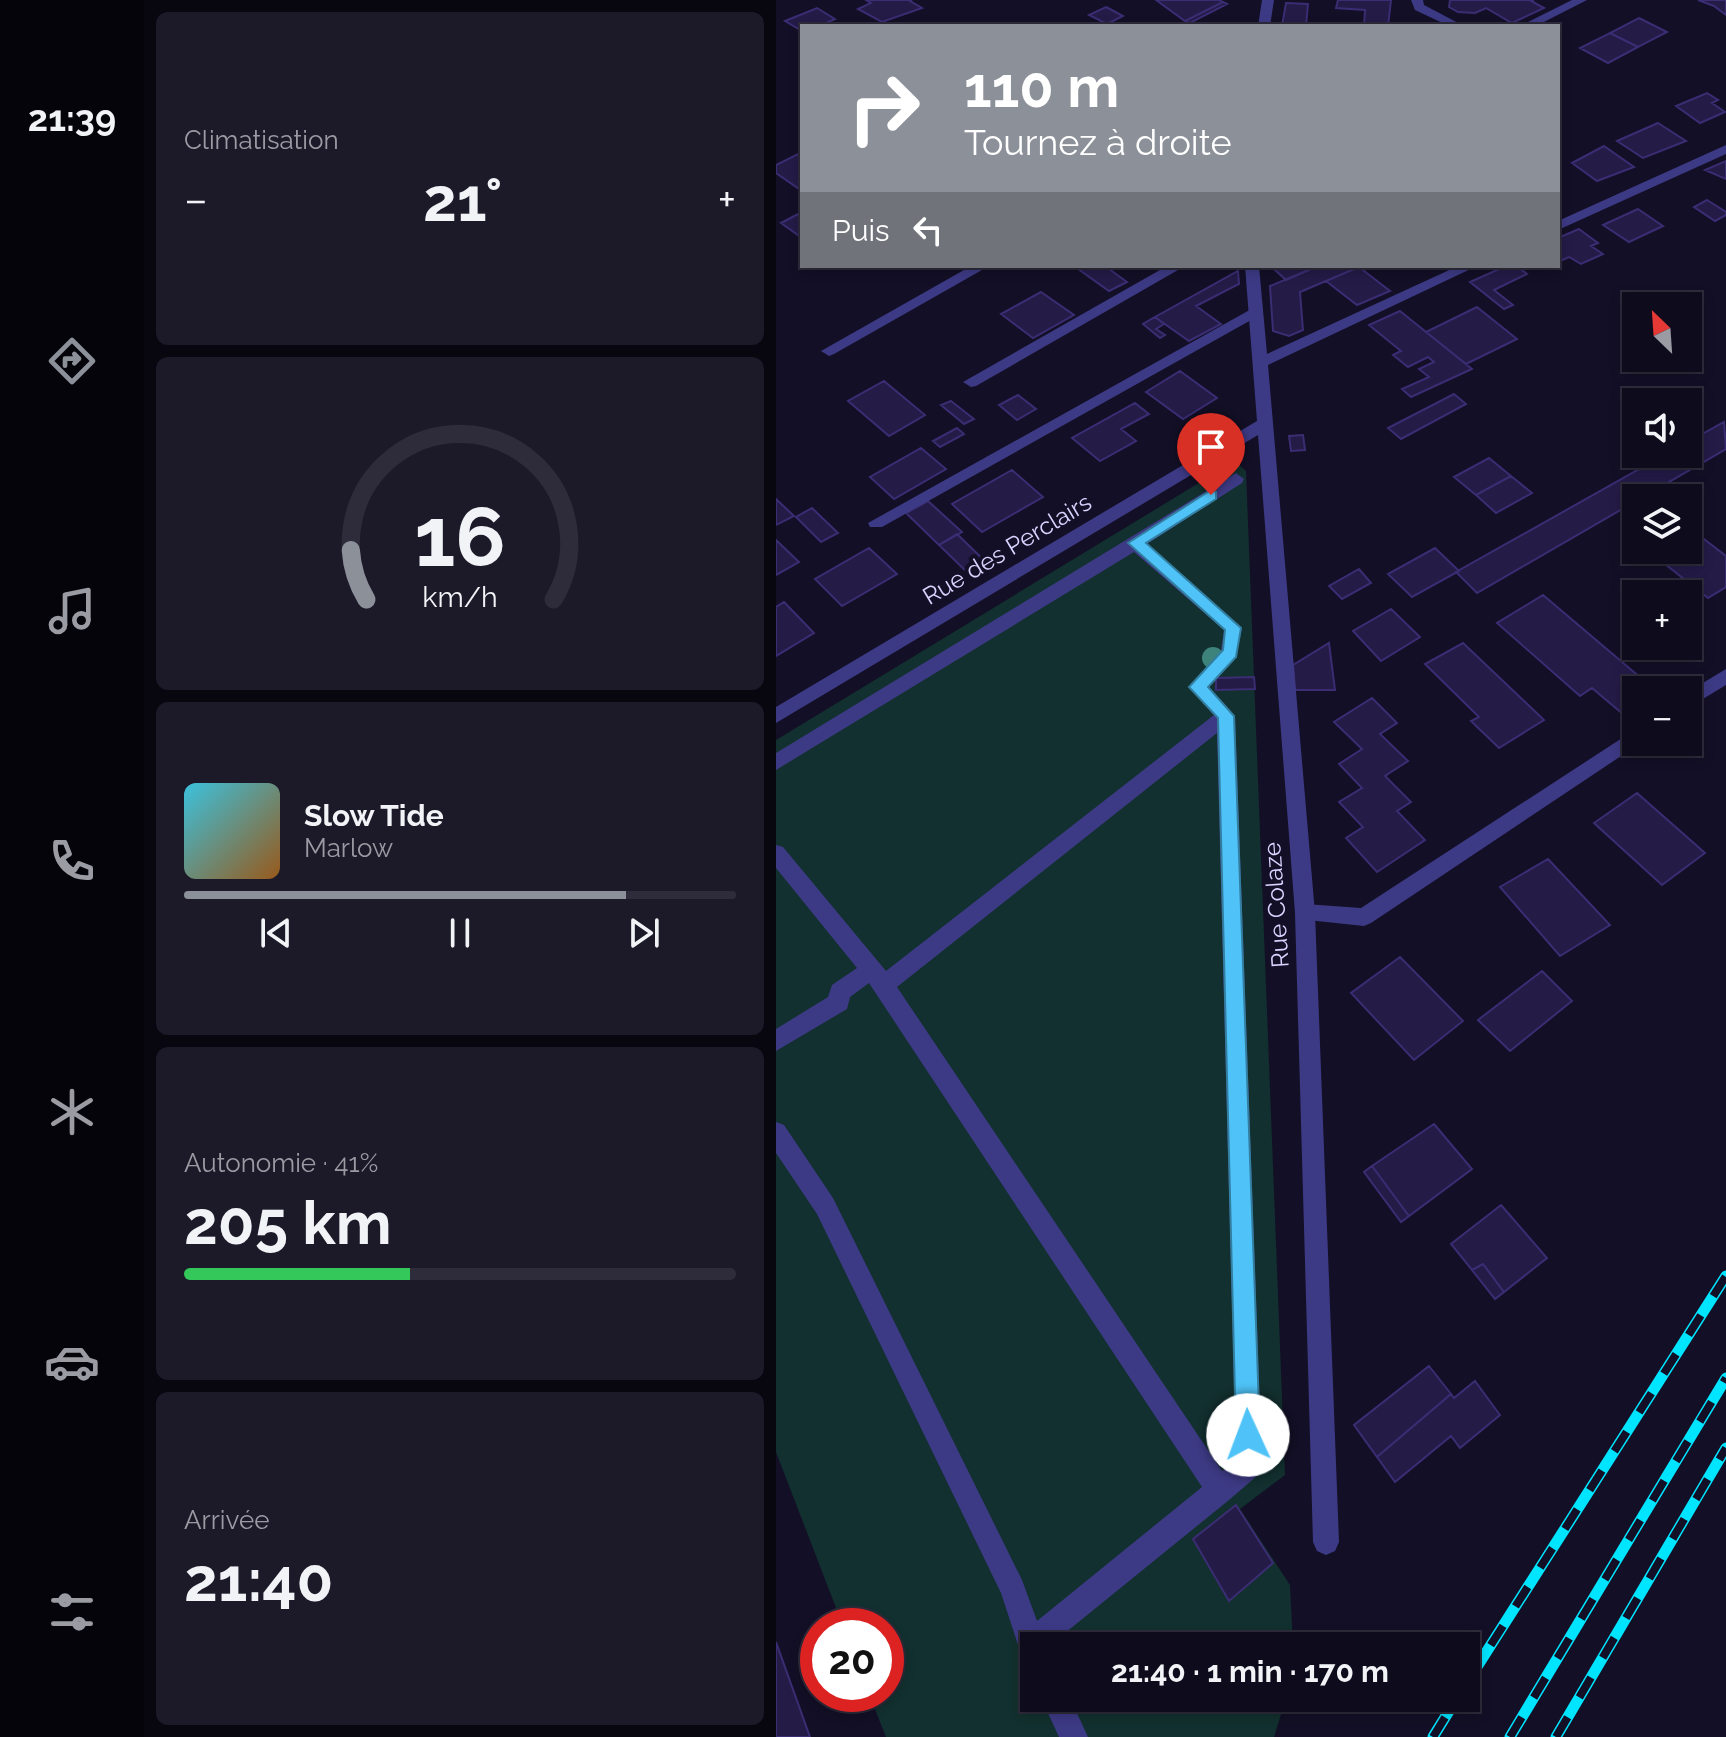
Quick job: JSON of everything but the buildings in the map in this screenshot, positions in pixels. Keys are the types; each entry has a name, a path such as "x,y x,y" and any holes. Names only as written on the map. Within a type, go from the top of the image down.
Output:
{"street":[{"path":"1264,24 1268,0"},
{"path":"1417,0 1419,7 1454,24"},
{"path":"1530,24 1581,0"},
{"path":"1560,225 1726,149"},
{"path":"829,351 978,268"},
{"path":"971,382 1174,268"},
{"name":"Rue Colaze","path":"1252,268 1305,913 1326,1542"},
{"path":"1259,363 1466,268"},
{"path":"876,523 1255,312"},
{"name":"Rue des Perclairs","path":"776,716 1264,424"},
{"path":"776,762 1236,479"},
{"path":"1051,1632 1249,1466 1226,716 1198,687 1230,652 1233,628 1135,543"},
{"path":"1702,692 1726,676"},
{"path":"776,1041 839,1002 839,992 877,978 1226,716"},
{"path":"1305,913 1364,917 1622,745"},
{"path":"776,853 877,978 1220,1491"},
{"path":"776,1133 825,1206 1013,1589 1027,1632"},
{"path":"1062,1712 1074,1737"}],"green space":[{"path":"1235,461 1246,471 1285,1475 1240,1509 1290,1585 1292,1632 1020,1632 1020,1712 1282,1712 1274,1737 886,1737 876,1712 904,1712 904,1608 836,1608 776,1452 776,740"}],"railway":[{"path":"1480,1662 1726,1276"},
{"path":"1510,1737 1726,1378"},
{"path":"1556,1737 1726,1448"},
{"path":"1433,1737 1448,1712"}],"route":[{"path":"1211,495 1135,543 1233,628 1230,652 1198,687 1226,716 1248,1435"}]}
